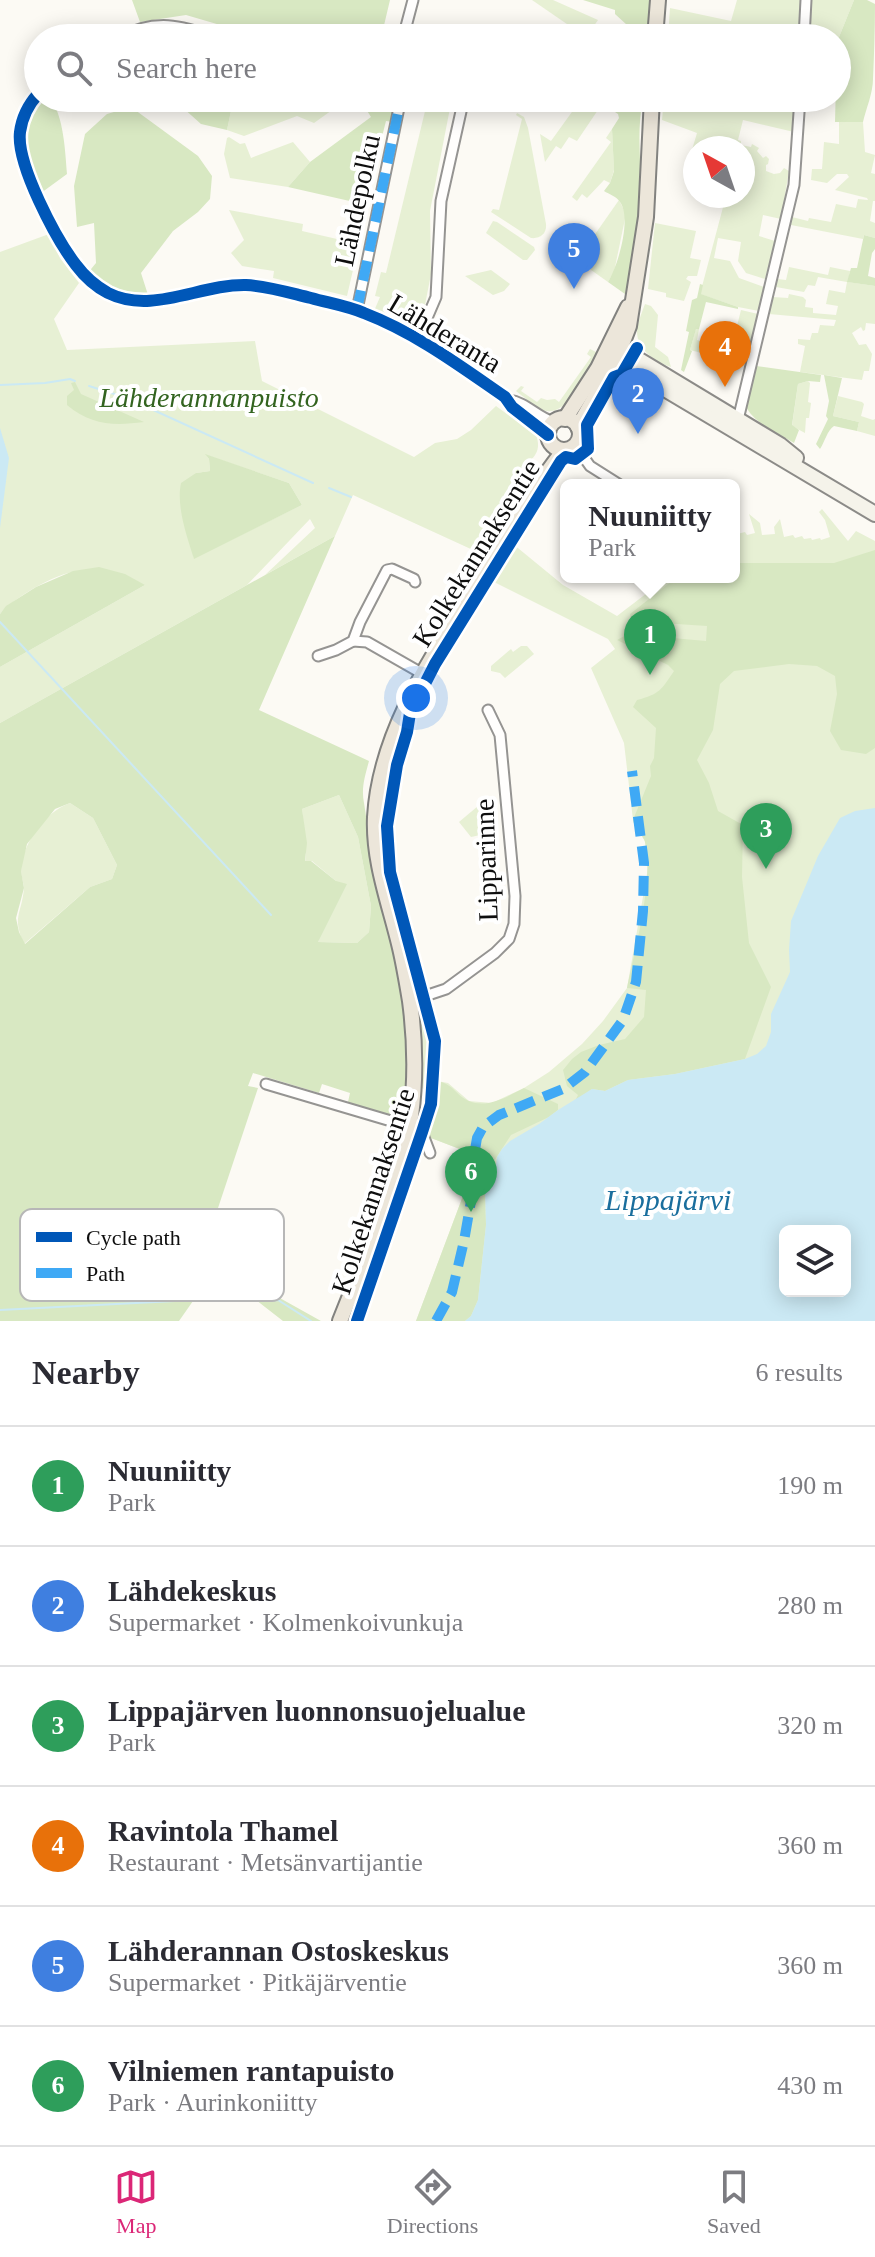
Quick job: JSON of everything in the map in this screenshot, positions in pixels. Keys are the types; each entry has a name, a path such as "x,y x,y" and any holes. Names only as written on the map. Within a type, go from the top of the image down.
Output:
{"main road":[{"path":"656,24 658,0"},
{"path":"560,436 579,439 578,427 629,326 646,217 651,112"},
{"path":"615,353 875,503"},
{"name":"Kolkekannaksentie","path":"341,1319 397,1169 409,1127 414,1084 410,1001 401,950 382,879 375,820 394,734 423,674 560,436 615,353"},
{"path":"737,425 875,514"}],"street":[{"path":"407,24 413,0"},
{"path":"805,24 806,0"},
{"name":"Lähderanta","path":"25,112 20,133 22,154 59,239 77,267 92,283 129,300 149,302 216,288 244,285 269,287 357,310 415,336 509,400 516,401 546,420 590,466 611,479"},
{"name":"Lähdepolku","path":"357,310 398,112"},
{"name":"Lähderanta","path":"415,336 436,297 441,201 461,112"},
{"path":"737,425 794,185 799,112"},
{"path":"353,641 387,570 392,569 415,582"},
{"path":"318,656 353,641 367,642 423,674"},
{"name":"Lipparinne","path":"410,1001 446,989 488,959 509,939 514,924 515,896 500,735 488,710"},
{"path":"266,1084 422,1132 430,1153"}],"green space":[{"path":"132,0 390,0 384,24 217,24 186,15 140,22"},
{"path":"532,0 553,0 598,20 595,24 567,24"},
{"path":"583,0 652,0 651,24 626,24 615,14 615,10"},
{"path":"737,0 802,0 801,24 669,24 670,8 731,21"},
{"path":"812,0 854,0 844,24 811,24"},
{"path":"854,0 867,0 875,4 872,90 863,122 835,122 835,112 851,112 851,24 844,24"},
{"path":"29,112 57,112 59,116 67,174 41,193 24,145 25,121"},
{"path":"138,112 198,156 212,176 210,199 173,231 141,273 149,298 116,292 87,274 96,263 94,223 77,227 74,186 85,134 107,114"},
{"path":"188,112 231,112 227,130 201,124"},
{"path":"231,112 329,112 314,123 297,116 244,136 227,130"},
{"path":"368,112 394,112 393,122 386,121 372,176 359,185 354,202 288,187 310,162 371,117"},
{"path":"425,112 449,112 430,211 431,274 425,305 415,321 404,324 374,311 380,297 375,296 381,272 386,273"},
{"path":"572,112 597,112 577,141 569,137 561,149 556,146 545,162 540,134 551,141"},
{"path":"615,112 641,112 641,216 625,294 608,282 616,265 624,230 623,209 615,197 604,191 614,171 612,129 619,118"},
{"path":"663,112 795,112 794,132 743,120 739,136 696,136 697,133 662,120"},
{"path":"517,113 524,117 528,128 546,224 544,233 534,238 491,212 493,209 499,210 522,119"},
{"path":"839,122 863,122 865,152 875,155 871,173 875,174 875,201 870,221 875,223 875,238 864,235 863,239 791,225 792,217 831,222 836,204 856,208 858,199 868,200 835,190 849,177 847,174 837,174 827,183 811,180 812,169 822,169 824,142 839,144"},
{"path":"612,129 614,170 610,183 604,180 587,198 582,194 577,201 572,197 611,142 606,138"},
{"path":"229,137 240,144 245,143 251,158 293,142 310,162 288,187 230,178 224,154"},
{"path":"755,146 763,158 766,156 769,159 766,171 780,173 784,168 789,171 781,219 763,215 759,236 775,241 765,279 746,273 738,261 741,242 718,238 714,258 730,261 739,278 764,287 759,311 700,294 723,208 755,208"},
{"path":"619,200 626,214 614,272 608,282 577,260"},
{"path":"229,210 303,224 302,231 337,239 340,229 362,231 347,296 273,278 274,271 242,266 231,253 244,240"},
{"path":"493,221 534,247 527,260 486,233"},
{"path":"655,223 696,231 690,258 701,260 697,276 686,279 691,282 684,301 648,289"},
{"name":"Lähderannanpuisto","path":"49,234 60,258 79,283 54,319 67,350 255,341 262,381 414,457 435,443 457,439 496,406 536,435 538,448 533,458 516,474 473,550 353,495 335,536 265,575 315,528 310,519 247,585 0,723 0,667 145,585 93,573 68,573 35,587 0,614 0,252","holes":["206,455 289,483 302,505 194,558 188,533 196,473 210,471"]},
{"path":"864,235 875,238 868,276 875,278 875,286 847,282 851,268 857,268"},
{"path":"789,267 828,275 830,267 850,271 848,282 875,286 875,324 866,323 865,330 861,327 852,333 859,345 866,344 872,354 869,371 864,371 862,380 800,372 805,346 798,344 798,339 810,340 812,333 818,333 820,325 834,326 836,320 769,314 773,297 788,298 789,294 803,297 805,307 813,308 813,313 836,315 838,306 826,304 829,290 845,293 847,282 818,277 815,286 808,285 804,292 776,287 778,279 786,280"},
{"path":"491,270 510,284 504,291 493,295 465,276"},
{"path":"700,284 703,285 701,294 738,309 706,302 684,372 681,370 689,332 686,331 692,300 697,298"},
{"path":"645,304 658,315 655,347 668,357 671,367 653,358 640,343 637,330"},
{"path":"741,310 758,314 751,343 734,338"},
{"path":"696,328 699,329 697,340 724,347 721,358 690,350"},
{"path":"590,349 598,353 576,391 560,408 543,410 516,391 521,386 524,387 521,391 537,402 541,398 559,402 591,357 587,354"},
{"path":"756,366 821,375 820,382 798,384 792,425 799,430 794,443 759,422 748,411 745,404"},
{"path":"824,375 842,378 833,416 859,422 857,431 834,426 820,449 816,444 828,419 829,401"},
{"path":"808,381 808,402 811,403 805,433 792,426 798,384"},
{"path":"75,382 81,394 144,422 103,422 76,412 67,405 67,396 74,390 71,383"},
{"path":"838,396 864,404 861,416 875,419 875,436 857,431 859,422 833,416"},
{"path":"205,454 289,483 302,505 194,559 183,521 180,492 181,483 196,473 210,471 209,459"},
{"path":"514,494 516,496 506,524 442,631 457,594"},
{"path":"822,509 848,541 856,531 875,541 875,1321 416,1321 478,1156 431,1138 427,1131 435,1106 437,1081 448,1083 469,1101 492,1103 549,1072 582,1044 627,988 648,868 645,841 633,820 624,743 591,668 615,649 608,639 490,580 513,544 560,583 617,616 660,583 740,583 740,533 755,533 749,514 760,523 762,535 775,534 774,527 780,519 784,537 793,535 795,538 802,536 804,539 821,540 830,537 819,512"},
{"path":"335,536 259,710 369,761 363,798 375,876 404,1001 407,1096 403,1109 393,1116 348,1102 350,1093 322,1084 319,1093 253,1073 248,1086 258,1088 218,1209 20,1209 20,1301 193,1301 179,1321 0,1321 0,723","holes":["339,795 358,837 371,906 369,932 357,943 318,942 347,884 336,881 311,861 305,861 307,843 302,809","70,803 93,818 117,865 112,879 90,887 25,944 16,918 24,888 21,871 27,844 55,809"]},
{"path":"875,550 875,748 866,754 841,750 830,731 837,694 835,676 817,666 789,664 734,671 720,684 713,730 697,760 718,811 743,825 742,877 749,943 771,987 745,1059 628,1080 605,1091 592,1089 575,1101 578,1095 567,1086 563,1070 572,1059 599,1045 625,1039 644,1017 646,990 627,988 647,875 645,842 633,820 651,776 656,728 633,707 637,700 659,690 674,671 668,665 617,640 628,634 706,641 707,626 631,621 630,614 669,583 740,583 740,563 834,563"},
{"path":"99,567 125,574 145,585 0,667 0,614 6,606 36,587 73,571"},
{"path":"527,646 534,654 505,678 491,671 491,666 511,649 513,652"},
{"path":"339,795 358,837 371,906 369,932 357,943 318,942 336,881 312,861 305,862 302,809"},
{"path":"484,801 493,806 495,832 471,837 459,822"},
{"path":"70,803 93,818 117,865 112,879 90,887 24,944 18,921 24,889 22,860 36,830 52,813"},
{"path":"420,1002 431,1063 423,1124 420,1120 425,1090 420,1079 417,1006"},
{"path":"437,1081 476,1103 498,1100 524,1088 558,1104 558,1110 549,1117 511,1135 491,1166 485,1190 486,1225 478,1300 471,1316 465,1321 416,1321 478,1156 431,1138 427,1131 435,1106"},
{"path":"412,1141 417,1143 354,1321 345,1321"},
{"path":"284,1300 321,1321 283,1321 257,1301"}],"water":[{"path":"0,428 9,458 0,528"},
{"name":"Lippajärvi","path":"875,808 875,1321 465,1321 471,1316 478,1300 486,1225 485,1190 495,1173 497,1157 510,1141 592,1089 605,1091 628,1080 745,1059 766,1046 771,1032 771,1014 790,972 791,921 818,856 840,818 855,811"}],"waterway":[{"path":"0,385 75,381"},
{"path":"89,386 127,398 313,483"},
{"path":"329,488 351,497"},
{"path":"0,622 271,915"},
{"path":"0,1310 175,1301"},
{"path":"280,1301 311,1321"}],"marked path":[{"path":"357,310 398,112"},
{"path":"436,1321 452,1292 474,1184 477,1138 483,1127 499,1115 563,1089 585,1072 623,1020 636,982 643,911 644,863 632,771"}],"cycle path":[{"path":"26,112 20,132 20,146 39,201 79,269 108,293 142,301 246,285 352,308 402,330 437,351 505,397 512,407 548,435"},
{"path":"357,1321 431,1104 435,1041 390,872 387,826 410,713 435,664 561,461 566,457 575,459 588,449 587,425 614,377 622,374 637,348"}],"place":[{"name":"Lähderannan Ostoskeskus","path":"574,289"},
{"name":"Ravintola Thamel","path":"725,387"},
{"name":"Lähdekeskus","path":"638,434"},
{"name":"Nuuniitty","path":"650,675"},
{"name":"Lippajärven luonnonsuojelualue","path":"766,869"},
{"name":"Vilniemen rantapuisto","path":"471,1212"}]}
